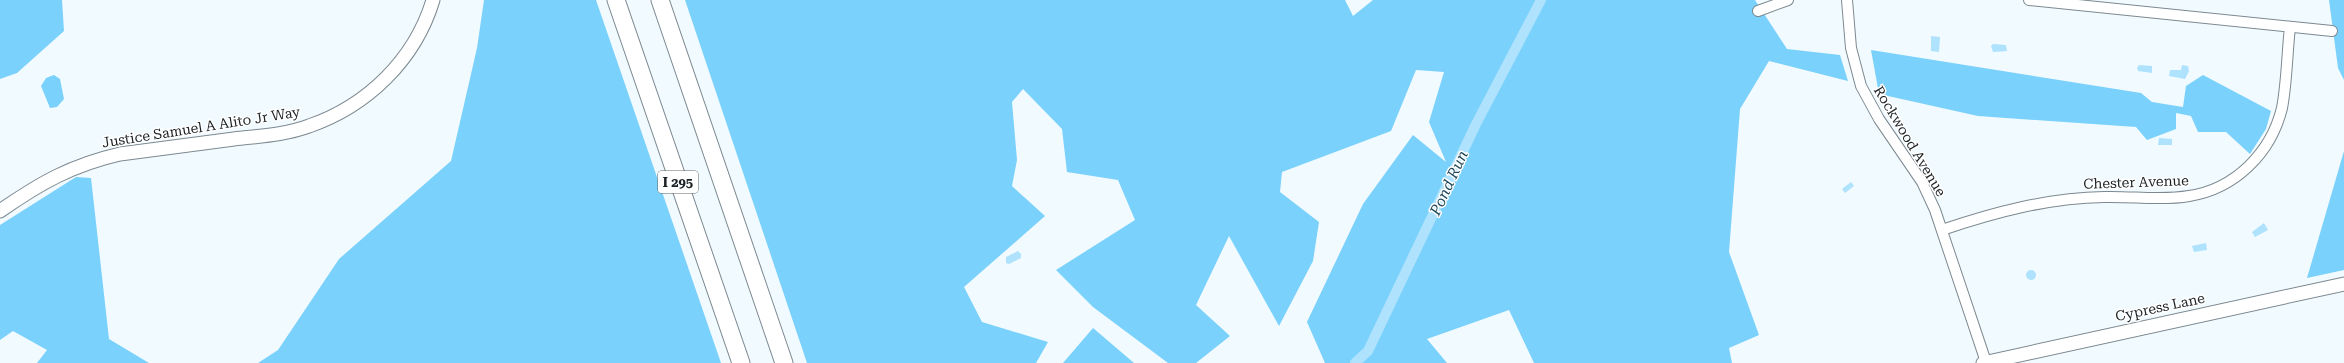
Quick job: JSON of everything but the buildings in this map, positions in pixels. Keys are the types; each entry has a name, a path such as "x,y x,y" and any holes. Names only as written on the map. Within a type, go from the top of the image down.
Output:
{"highway":[{"name":"I 295","path":"616,0 740,363"},
{"name":"I 295","path":"660,0 784,363"}],"street":[{"name":"Justice Samuel A Alito Jr Way","path":"0,211 52,177 99,159 120,154 288,132 326,120 364,98 397,67 421,31 434,0"},
{"path":"1758,11 1788,0"},
{"name":"Rockwood Avenue","path":"1847,0 1851,48 1861,86 1879,119 1922,182 1942,230 1984,363"},
{"path":"2028,0 2092,3 2332,31"},
{"name":"Chester Avenue","path":"1942,230 1995,213 2041,203 2104,197 2178,197 2205,193 2221,186 2242,173 2259,156 2277,124 2282,106 2290,27"},
{"name":"Cypress Lane","path":"1984,363 2344,284"}],"shaded area":[{"path":"0,0 62,0 64,31 17,73 0,79"},
{"path":"484,0 596,0 721,363 258,363 278,350 339,259 451,161 477,48"},
{"path":"685,0 1345,0 1353,16 1373,0 1755,0 1787,49 1840,55 1848,81 1769,61 1740,109 1729,252 1759,335 1729,348 1732,363 1534,363 1509,310 1427,339 1447,363 1325,363 1307,322 1363,204 1413,135 1446,162 1429,122 1444,72 1416,70 1391,131 1282,172 1280,192 1319,222 1313,261 1279,326 1229,236 1196,305 1230,336 1196,363 1168,363 1093,307 1056,270 1135,220 1118,180 1067,172 1062,129 1023,89 1012,102 1017,160 1012,186 1045,216 964,287 982,322 1048,342 1036,363 807,363"},
{"path":"2329,0 2344,0 2344,80 2338,68"},
{"path":"1931,36 1940,37 1939,52 1931,51"},
{"path":"1993,44 2006,45 2007,51 1993,52 1991,46"},
{"path":"1871,50 2141,93 2152,102 2183,107 2186,86 2203,75 2271,111 2266,129 2250,154 2226,132 2198,132 2191,116 2176,113 2176,129 2147,140 2136,127 1978,116 1879,94"},
{"path":"2139,65 2152,66 2152,73 2138,71 2137,68"},
{"path":"2182,65 2188,66 2189,71 2185,79 2169,76 2170,70 2181,70"},
{"path":"54,75 60,79 64,99 57,107 50,108 41,86 46,78"},
{"path":"2159,138 2172,139 2172,145 2158,145"},
{"path":"2344,151 2344,270 2307,278"},
{"path":"76,177 91,178 109,339 149,363 37,363 47,350 13,331 0,340 0,225"},
{"path":"1851,182 1854,186 1845,193 1842,189"},
{"path":"2264,223 2268,230 2255,237 2252,232"},
{"path":"2206,243 2207,250 2194,252 2192,246"},
{"path":"1018,251 1021,254 1021,258 1009,264 1006,263 1006,257"},
{"path":"2029,270 2033,270 2035,271 2035,279 2029,280 2026,277 2026,273"},
{"path":"1093,328 1134,363 1063,363"}],"waterway":[{"name":"Pond Run","path":"1355,363 1368,351 1476,124 1541,0"}]}
